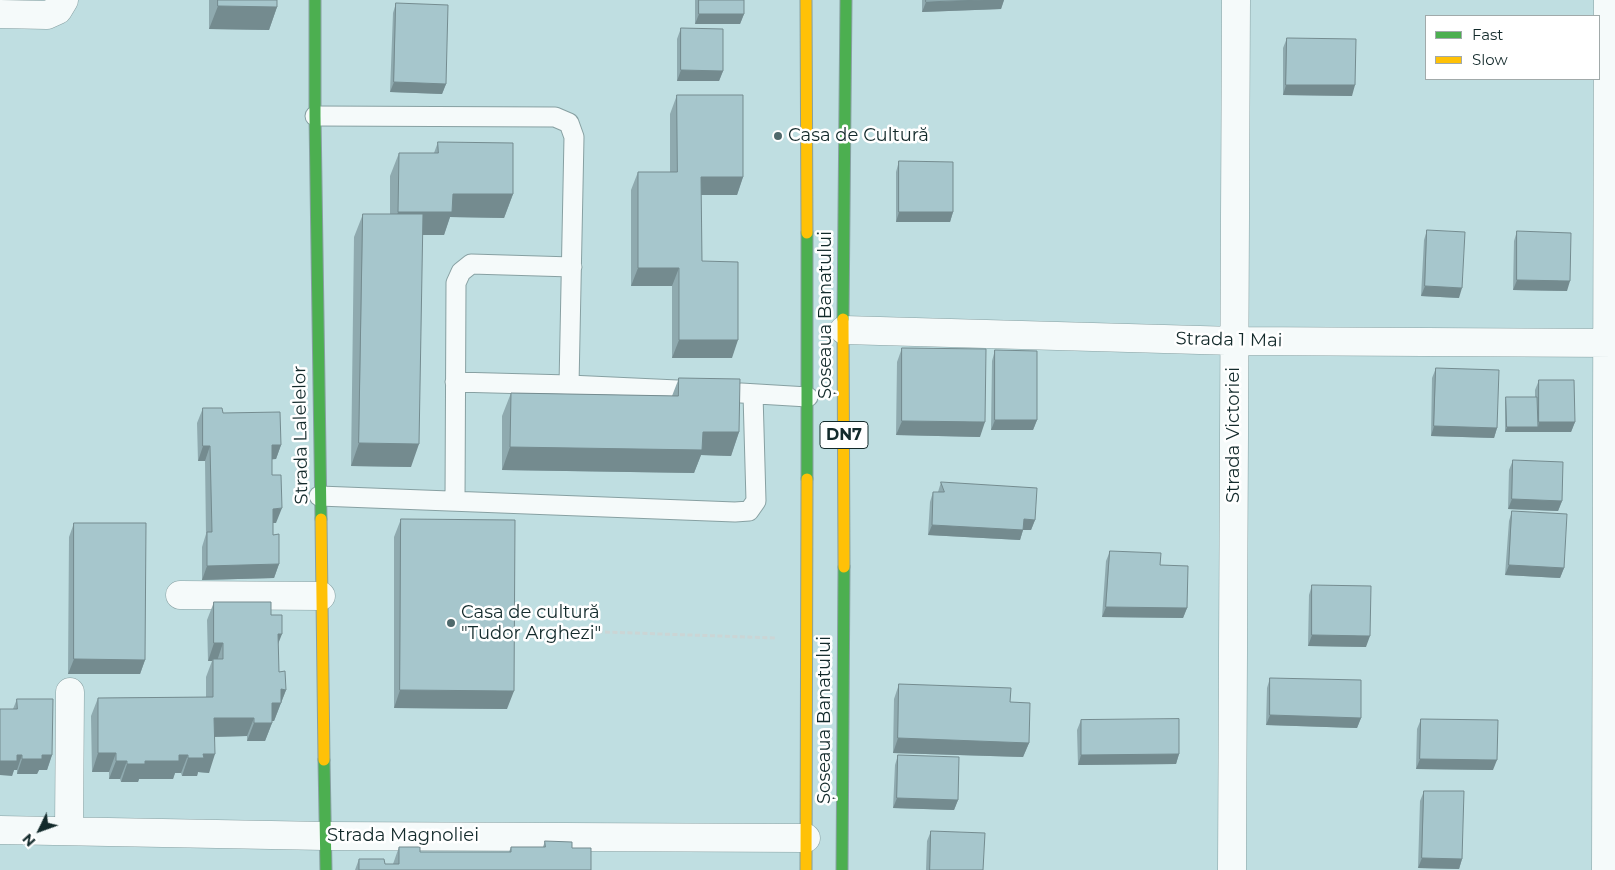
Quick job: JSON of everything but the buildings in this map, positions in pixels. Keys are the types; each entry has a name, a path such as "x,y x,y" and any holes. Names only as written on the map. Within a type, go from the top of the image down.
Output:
{"main road":[{"name":"Strada Lalelelor","path":"315,0 314,116 326,870"},
{"name":"Șoseaua Banatului","path":"806,0 808,397 806,870"},
{"name":"Șoseaua Banatului","path":"842,870 845,502 843,271 846,0"}],"street":[{"path":"0,14 47,15 58,10 64,0"},
{"name":"Strada Victoriei","path":"1232,870 1236,0"},
{"path":"1606,870 1611,343 1608,0"},
{"name":"Strada 1 Mai","path":"844,330 1235,341 1611,343"},
{"path":"180,595 321,596"},
{"path":"69,831 70,692"},
{"name":"Strada Magnoliei","path":"0,830 325,836 806,838"}],"lane":[{"path":"314,116 555,118 569,123 574,137 570,385"},
{"path":"455,501 456,283 462,272 471,264 572,267"},
{"path":"455,382 570,385 808,397"},
{"path":"319,496 749,511 756,501 753,394"}],"path":[{"path":"545,630 808,639"}],"traffic: fast":[{"path":"315,0 321,519"},
{"path":"843,319 846,0"},
{"path":"807,233 807,479"},
{"path":"842,870 844,567"},
{"path":"324,760 326,870"}],"traffic: slow":[{"path":"806,0 807,233"},
{"path":"843,319 844,567"},
{"path":"806,870 807,479"},
{"path":"321,519 324,760"}],"place":[{"name":"Casa de Cultură","path":"778,136"},
{"name":"Casa de cultură \"Tudor Arghezi\"","path":"451,623"}]}
